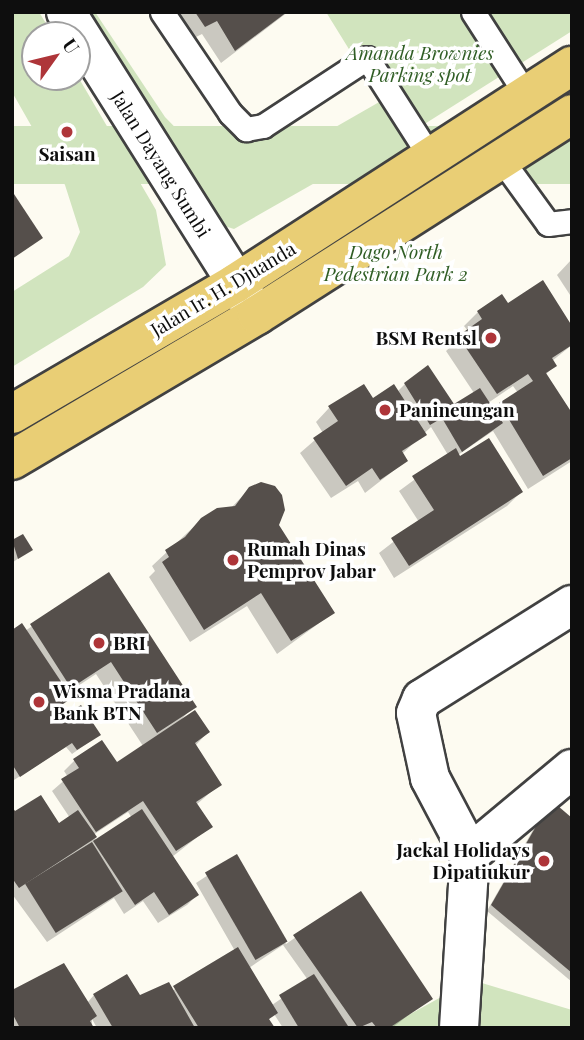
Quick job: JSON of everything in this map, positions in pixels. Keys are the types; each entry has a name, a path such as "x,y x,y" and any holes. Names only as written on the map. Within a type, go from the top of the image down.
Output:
{"main road":[{"name":"Jalan Ir. H. Djuanda","path":"12,415 236,283 572,66"},
{"name":"Jalan Ir. H. Djuanda","path":"12,460 257,315 572,114"}],"street":[{"name":"Jalan Dayang Sumbi","path":"66,12 257,315"},
{"path":"459,1028 470,854 430,778 417,729 419,706 422,699 572,605"},
{"path":"470,854 572,769"}],"lane":[{"path":"162,12 230,113 246,129 263,126 367,58 431,158"},
{"path":"473,12 527,96"},
{"path":"501,159 548,224 572,221"}],"green space":[{"path":"12,12 39,12 44,21 21,21 21,91 86,91 156,210 166,265 143,287 12,367 12,292 69,256 80,232 65,185 12,92"},
{"name":"Amanda Brownies Parking spot","path":"53,12 95,12 165,117 204,157 234,176 250,176 381,101 326,12 572,12 572,31 404,137 387,112 399,135 234,229 206,220 91,64 91,21 60,21"},
{"path":"12,126 572,126 572,184 12,184"},
{"path":"472,980 572,1010 572,1028 385,1028"}],"building":[{"path":"195,12 287,12 235,51 217,21 205,27"},
{"path":"12,191 43,238 12,259"},
{"path":"543,280 572,326 572,345 552,358 557,366 546,373 572,413 572,458 543,476 499,403 533,381 528,374 497,394 458,336 482,319 477,311 502,294 508,303"},
{"path":"428,365 454,404 480,388 503,423 462,452 442,418 430,425 404,383"},
{"path":"364,384 373,398 394,384 427,435 402,451 408,461 380,480 372,468 346,486 313,438 338,421 328,406"},
{"path":"489,438 523,492 409,566 391,538 434,510 412,476 456,448 460,456"},
{"name":"Rumah Dinas Pemprov Jabar","path":"261,482 275,486 282,495 285,510 279,525 335,613 291,641 261,593 204,630 162,562 169,557 165,550 185,537 201,518 217,508 235,506 249,487"},
{"path":"23,534 33,550 18,559 12,540"},
{"name":"BRI","path":"109,572 197,707 157,733 111,662 71,688 30,624"},
{"name":"Wisma Pradana Bank BTN","path":"22,623 72,698 54,710 60,719 81,705 101,735 77,750 72,743 20,777 12,764 12,630"},
{"path":"195,710 210,732 195,743 222,785 196,802 213,827 176,851 143,801 96,832 61,779 79,768 73,759 102,740 117,762"},
{"path":"41,795 59,823 78,810 97,837 19,888 12,878 12,807 15,811"},
{"name":"Jackal Holidays Dipatiukur","path":"551,800 572,818 572,973 491,905"},
{"path":"142,809 199,895 169,915 154,892 135,905 93,841"},
{"path":"92,842 123,891 56,933 25,884"},
{"path":"237,854 288,941 255,960 205,872"},
{"path":"361,891 433,999 389,1028 377,1028 372,1022 358,1028 293,935"},
{"path":"238,947 278,1013 269,1019 275,1028 199,1028 173,986"},
{"path":"64,963 97,1016 90,1021 94,1028 20,1028 12,1013 12,990"},
{"path":"127,974 140,995 169,982 195,1028 113,1028 93,994"},
{"path":"314,974 348,1026 299,1028 279,995"}],"place":[{"name":"Saisan","path":"67,132"},
{"name":"BSM Rentsl","path":"491,338"},
{"name":"Panineungan","path":"385,410"},
{"name":"Rumah Dinas Pemprov Jabar","path":"233,560"},
{"name":"BRI","path":"99,643"},
{"name":"Wisma Pradana Bank BTN","path":"39,702"},
{"name":"Jackal Holidays Dipatiukur","path":"544,861"}],"park label":[{"name":"Dago North Pedestrian Park 2","path":"396,263"}]}
